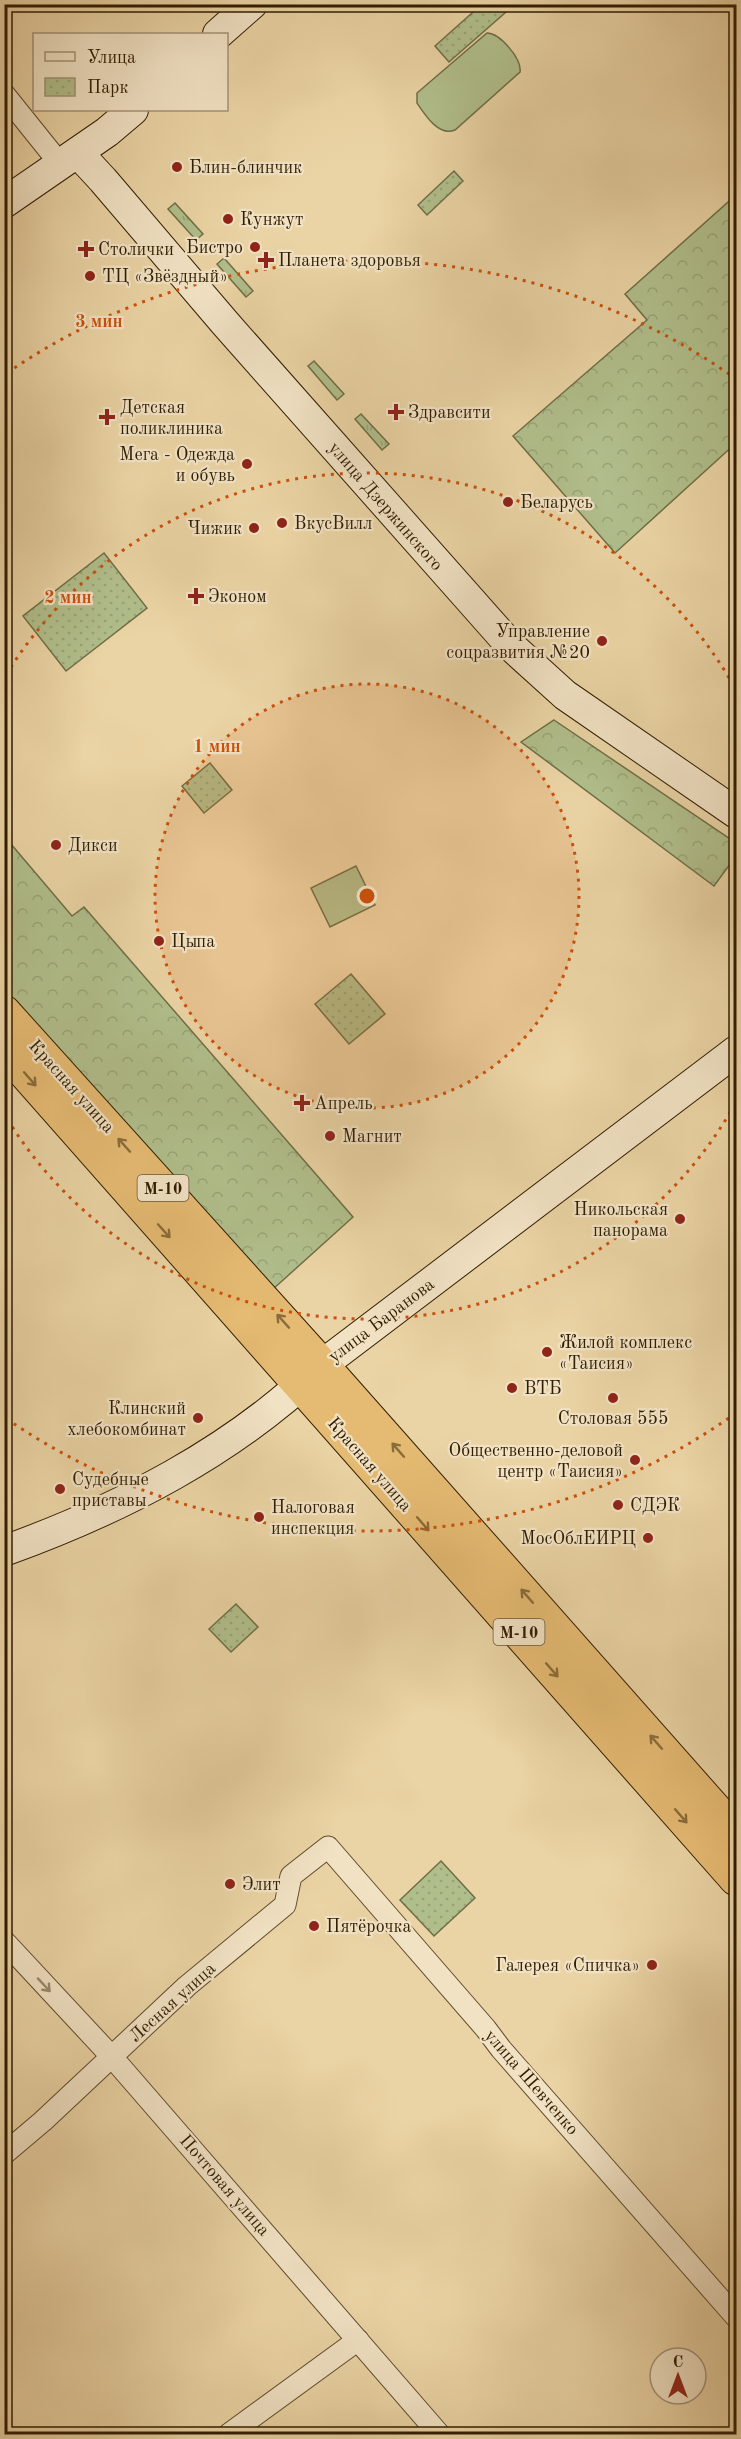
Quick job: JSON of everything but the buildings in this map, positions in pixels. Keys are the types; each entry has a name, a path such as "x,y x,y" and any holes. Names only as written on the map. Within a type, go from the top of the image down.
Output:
{"highway":[{"name":"Красная улица","path":"4,1012 736,1879"},
{"name":"Красная улица","path":"4,1049 311,1375 736,1833"}],"street":[{"path":"219,33 252,4"},
{"name":"улица Дзержинского","path":"4,94 69,159 103,180 232,331 504,639 565,695 736,813"},
{"path":"4,203 69,159 132,111"},
{"name":"улица Баранова","path":"4,1551 96,1516 169,1478 230,1439 736,1051"},
{"name":"Лесная улица","path":"4,2154 187,1986 285,1905 291,1876 328,1847"},
{"name":"улица Шевченко","path":"328,1847 736,2317"},
{"name":"Почтовая улица","path":"4,1941 112,2057 438,2434"},
{"path":"229,2434 358,2340"}],"green space":[{"path":"481,5 514,5 449,62 435,46"},
{"path":"487,33 504,42 518,60 520,72 455,130 438,128 417,103 417,93"},
{"path":"454,171 463,181 427,215 418,205"},
{"path":"736,195 736,443 615,553 513,436 647,320 625,294"},
{"path":"175,203 203,234 196,240 168,209"},
{"path":"224,258 253,291 246,297 217,264"},
{"path":"314,361 344,394 337,400 308,366"},
{"path":"361,414 389,444 382,450 355,419"},
{"path":"104,553 147,608 66,671 23,616"},
{"path":"554,720 736,843 736,856 714,886 521,742"},
{"path":"210,763 232,790 204,813 182,786"},
{"path":"5,837 72,916 84,907 353,1217 272,1290 5,995"},
{"path":"356,866 375,905 330,927 311,888"},
{"path":"351,974 385,1014 349,1044 315,1004"},
{"path":"236,1604 258,1627 231,1652 209,1629"},
{"path":"441,1861 475,1898 434,1936 400,1900"}],"place":[{"name":"Блин-блинчик","path":"177,167"},
{"name":"Кунжут","path":"228,219"},
{"name":"Бистро","path":"255,247"},
{"name":"Столички","path":"86,249"},
{"name":"Планета здоровья","path":"266,260"},
{"name":"ТЦ «Звёздный»","path":"90,276"},
{"name":"Здравсити","path":"396,412"},
{"name":"Детская поликлиника","path":"107,417"},
{"name":"Мега - Одежда и обувь","path":"247,464"},
{"name":"Беларусь","path":"508,502"},
{"name":"ВкусВилл","path":"282,523"},
{"name":"Чижик","path":"254,528"},
{"name":"Эконом","path":"196,596"},
{"name":"Управление соцразвития №20","path":"602,641"},
{"name":"Дикси","path":"56,845"},
{"name":"Цыпа","path":"159,941"},
{"name":"Апрель","path":"302,1103"},
{"name":"Магнит","path":"330,1136"},
{"name":"Никольская панорама","path":"680,1219"},
{"name":"Жилой комплекс «Таисия»","path":"547,1352"},
{"name":"ВТБ","path":"512,1388"},
{"name":"Столовая 555","path":"613,1398"},
{"name":"Клинский хлебокомбинат","path":"198,1418"},
{"name":"Общественно-деловой центр «Таисия»","path":"635,1460"},
{"name":"Судебные приставы","path":"60,1489"},
{"name":"СДЭК","path":"618,1505"},
{"name":"Налоговая инспекция","path":"259,1517"},
{"name":"МосОблЕИРЦ","path":"648,1538"},
{"name":"Элит","path":"230,1884"},
{"name":"Пятёрочка","path":"314,1926"},
{"name":"Галерея «Спичка»","path":"652,1965"}]}
